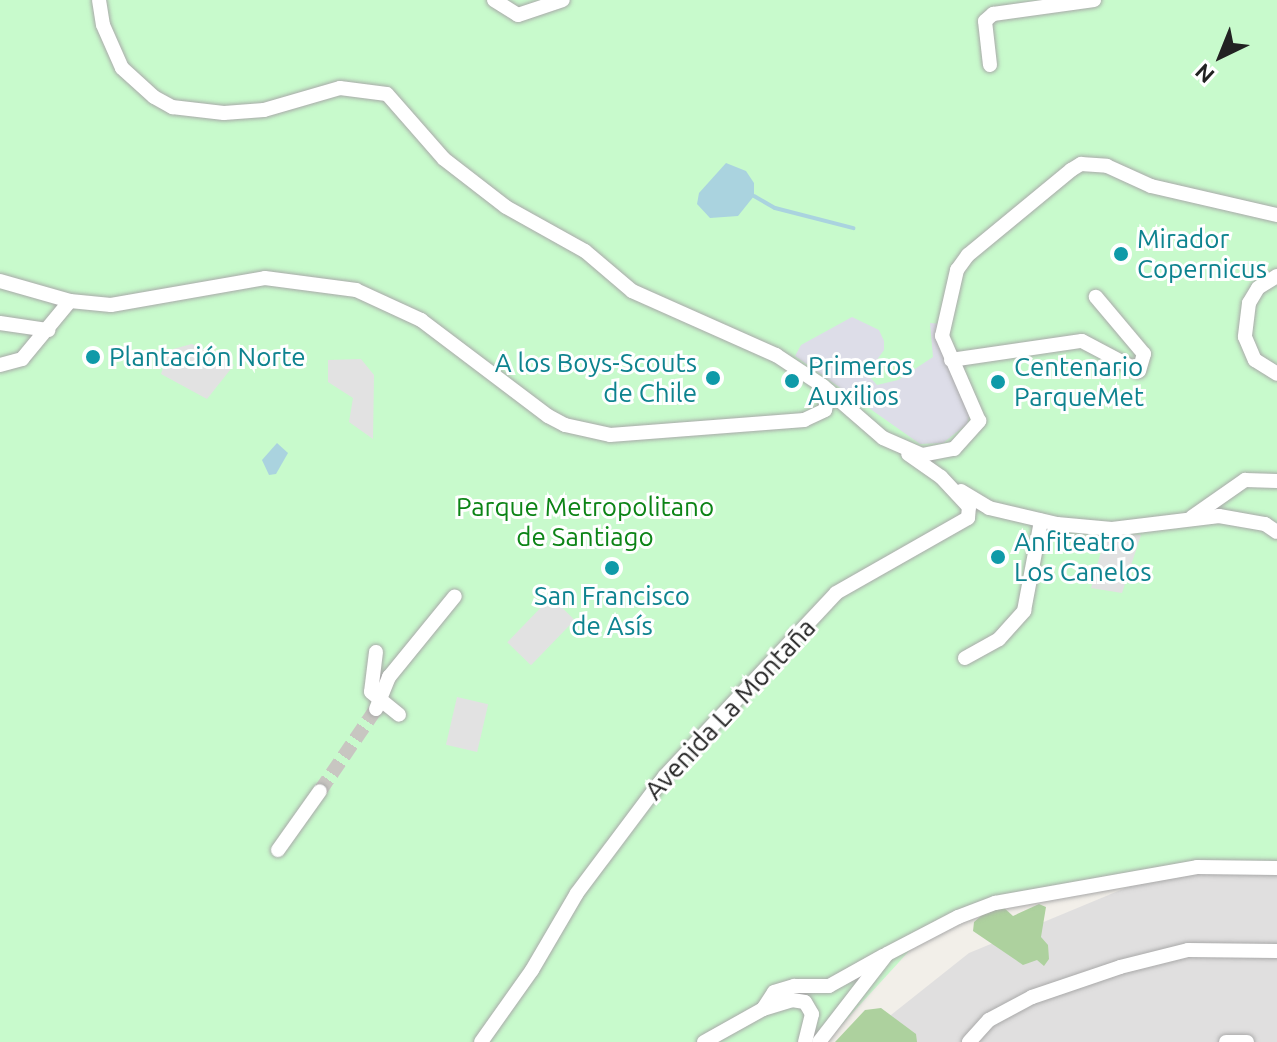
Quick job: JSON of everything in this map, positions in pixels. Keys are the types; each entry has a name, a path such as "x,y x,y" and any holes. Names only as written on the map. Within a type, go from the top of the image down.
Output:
{"street":[{"name":"Avenida La Montaña","path":"99,0 117,59 154,97 172,107 224,113 264,110 340,88 387,94 444,159 506,207 585,251 611,278 776,355 829,391 889,442 941,477 969,507 968,518 836,593 665,776 577,893 481,1042"},
{"path":"494,0 518,15 563,0"},
{"path":"990,65 985,21 993,14 1094,0"},
{"path":"889,442 922,455 945,454 973,433 978,410 951,360 942,336 962,262 1081,164 1107,166 1151,186 1277,215"},
{"path":"1277,276 1258,288 1249,303 1245,337 1255,360 1277,374"},
{"path":"0,281 70,301 111,305 265,278 356,290 411,314 556,421 610,435 804,420 825,410 829,391"},
{"path":"951,360 1082,341 1139,371 1144,354 1096,297"},
{"path":"0,365 22,359 70,301"},
{"path":"0,323 48,330"},
{"path":"941,477 989,508 1041,521 1112,529 1192,518 1237,518 1277,532"},
{"path":"1192,518 1245,480 1277,481"},
{"path":"965,658 999,639 1024,611 1041,521"},
{"path":"378,705 389,677 455,596"},
{"path":"376,652 369,683 378,705 399,715"},
{"path":"278,850 320,791"},
{"path":"763,1009 774,992 794,986 829,986 995,903 1197,867 1277,868"},
{"path":"969,1042 989,1020 1032,997 1120,967 1188,950 1277,951"},
{"path":"819,1042 885,959"},
{"path":"704,1042 763,1009 792,1000 805,1002 813,1020 805,1042"},
{"path":"1228,1042 1247,1042"}],"shaded area":[{"path":"852,317 879,330 884,341 884,350 867,374 877,385 898,380 933,357 930,323 942,324 971,409 967,424 943,443 920,444 795,356 801,345"},
{"path":"192,344 234,365 207,399 161,374 169,350"},
{"path":"361,359 374,375 373,439 349,422 353,398 328,382 328,360"},
{"path":"1106,533 1141,535 1122,593 1091,588"},
{"path":"551,597 575,620 531,665 507,642"},
{"path":"457,697 488,704 477,752 446,745"},
{"path":"1184,872 1277,872 1277,1042 857,1042 969,953 1135,884"}],"green space":[{"name":"Parque Metropolitano de Santiago","path":"0,0 1277,0 1277,862 997,897 931,927 826,1042 0,1042"},
{"path":"1039,904 1046,907 1041,937 1048,945 1049,959 1044,966 1037,960 1023,965 973,931 974,922 989,909 1002,906 1013,916"},
{"path":"881,1008 916,1034 917,1042 835,1042 865,1010"}],"water":[{"path":"726,163 746,171 754,183 754,196 738,216 710,218 697,204 699,193"},
{"path":"277,443 288,453 276,474 269,475 262,460"}],"waterway":[{"path":"754,196 775,208 853,228"}],"tunnel":[{"path":"320,791 376,709"}],"place":[{"name":"Mirador Copernicus","path":"1121,254"},
{"name":"Plantación Norte","path":"93,357"},
{"name":"A los Boys-Scouts de Chile","path":"713,378"},
{"name":"Primeros Auxilios","path":"792,381"},
{"name":"Centenario ParqueMet","path":"998,382"},
{"name":"Anfiteatro Los Canelos","path":"998,557"},
{"name":"San Francisco de Asís","path":"612,568"}]}
